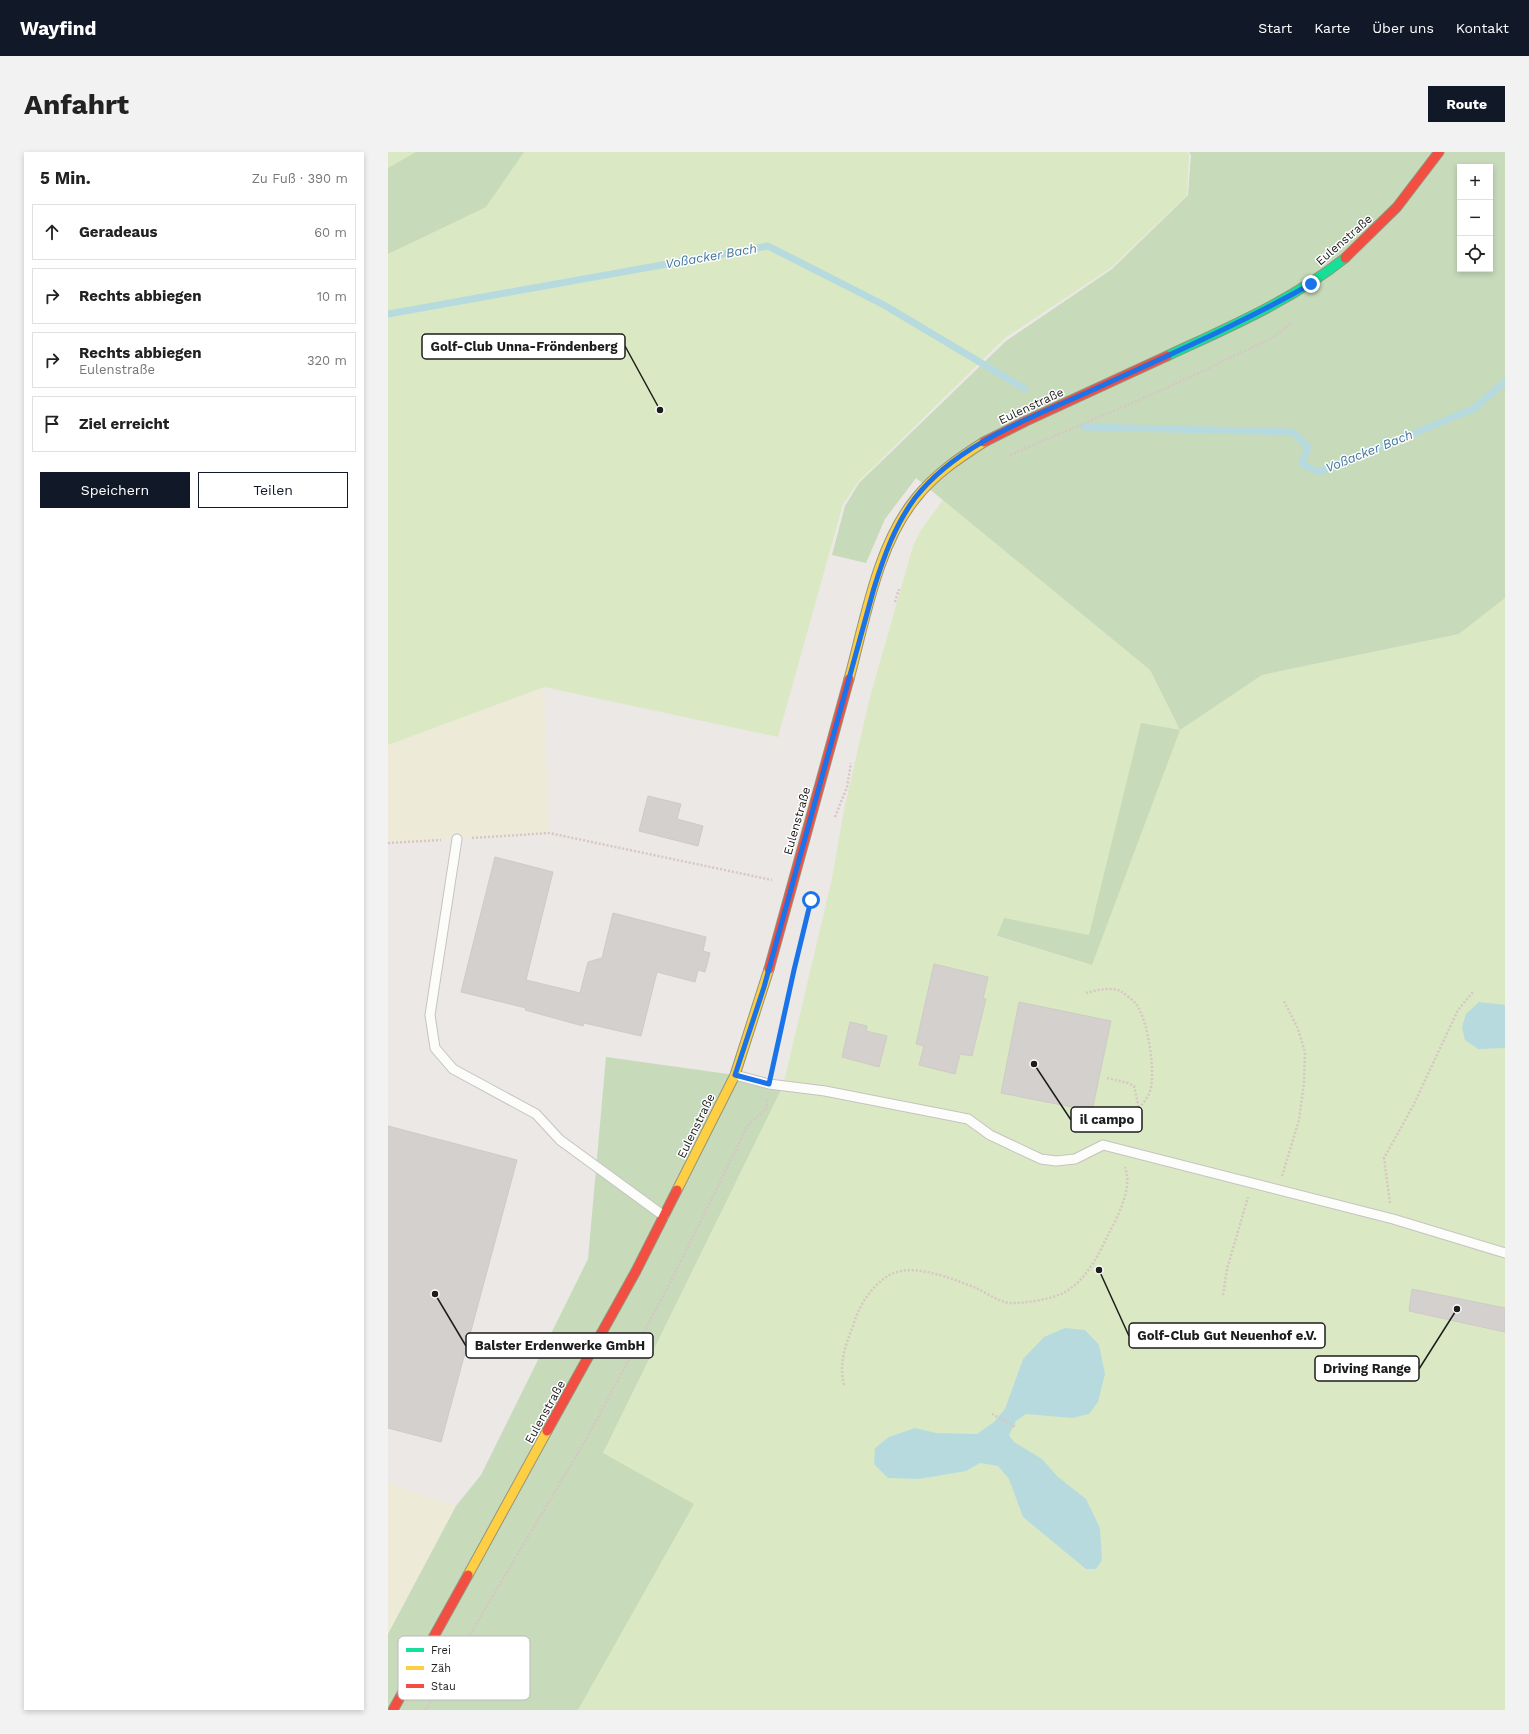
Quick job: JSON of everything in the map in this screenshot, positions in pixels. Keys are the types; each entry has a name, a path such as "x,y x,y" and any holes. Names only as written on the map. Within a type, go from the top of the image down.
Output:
{"main road":[{"name":"Eulenstraße","path":"434,1636 665,1217 735,1075 764,987 885,552 899,523 916,498 945,469 967,452 1002,432 1227,329 1311,284 1363,242 1400,205 1427,171 1439,152"},
{"name":"Eulenstraße","path":"393,1710 399,1700"}],"lane":[{"path":"457,838 430,1015 436,1048 453,1069 536,1114 560,1140 665,1217"},
{"path":"735,1075 769,1084 825,1091 968,1119 990,1135 1041,1159 1056,1161 1076,1159 1103,1145 1394,1219 1505,1253"}],"path":[{"path":"1005,458 1201,373 1257,346 1281,332 1297,316"},
{"path":"893,607 899,586"},
{"path":"834,822 846,787 852,757"},
{"path":"388,843 549,833 792,884"},
{"path":"469,1636 588,1436 670,1283 748,1125 766,1109 769,1084 794,970"},
{"path":"1086,992 1103,989 1121,991 1136,1005 1149,1038 1152,1063 1150,1092 1139,1109 1115,1129 1103,1145"},
{"path":"1394,1219 1386,1186 1384,1158 1412,1106 1458,1010 1473,992"},
{"path":"1278,1190 1299,1120 1305,1052 1298,1029 1284,1001"},
{"path":"1107,1078 1128,1082 1134,1086 1139,1109"},
{"path":"844,1384 841,1372 842,1361 857,1314 872,1289 897,1272 919,1271 946,1277 1010,1303 1054,1298 1066,1292 1076,1284 1089,1271 1109,1234 1126,1192 1127,1173 1118,1149"},
{"path":"1223,1294 1227,1269 1252,1182"},
{"path":"992,1414 1016,1427"},
{"path":"425,1710 431,1700"}],"shaded area":[{"path":"544,687 549,833 388,843 388,745"},
{"path":"388,1483 456,1506 388,1634"}],"green space":[{"path":"388,152 1187,152 1189,155 1187,195 1112,267 1005,338 859,481 843,504 778,737 544,687 388,745"},
{"path":"416,152 524,152 486,207 388,254 388,168"},
{"path":"1189,152 1505,152 1505,598 1459,634 1262,675 1180,730 1150,670 916,478 885,519 866,563 832,555 845,506 859,483 1006,341 1112,269 1188,195 1191,155"},
{"path":"943,500 1150,670 1180,730 1262,675 1459,634 1505,598 1505,1710 477,1710 482,1700 530,1700 530,1636 513,1636 783,1086 831,883 845,805 870,697 913,546 921,530","holes":["1004,919 1089,936 1092,965 998,937"]},
{"path":"1141,723 1180,730 1092,965 997,936 1004,918 1089,935"},
{"path":"606,1057 735,1075 783,1086 603,1453 694,1504 578,1710 388,1710 388,1634 456,1506 481,1475 588,1259"}],"water":[{"path":"1479,1002 1505,1005 1505,1048 1478,1049 1465,1040 1462,1027 1466,1014"},
{"path":"1065,1328 1085,1330 1099,1345 1105,1374 1098,1402 1089,1414 1072,1418 1026,1414 1016,1421 1009,1435 1014,1442 1042,1459 1058,1477 1086,1499 1100,1528 1102,1560 1096,1569 1086,1569 1023,1517 1009,1479 998,1466 980,1463 966,1471 919,1479 888,1478 874,1464 875,1448 889,1437 915,1428 936,1433 977,1434 994,1422 1005,1409 1023,1359 1044,1337"}],"building":[{"path":"648,796 681,804 677,819 703,826 698,846 639,831"},
{"path":"495,857 553,872 526,980 580,993 588,962 602,958 613,913 706,937 703,951 710,953 705,972 698,970 695,982 657,972 641,1036 584,1023 583,1026 525,1010 526,1008 461,992"},
{"path":"934,964 988,977 983,999 986,999 972,1056 960,1054 955,1074 919,1065 924,1046 916,1044"},
{"path":"1019,1002 1111,1021 1092,1111 1001,1093"},
{"path":"850,1022 867,1026 866,1031 887,1036 879,1067 842,1057"},
{"path":"388,1126 517,1160 441,1442 388,1428"},
{"path":"1412,1289 1505,1308 1505,1332 1409,1311"}],"waterway":[{"name":"Voßacker Bach","path":"388,314 768,246 884,305 1025,389"},
{"name":"Voßacker Bach","path":"1084,427 1293,432 1308,447 1302,464 1319,472 1473,409 1505,382"}],"traffic: fast":[{"path":"1167,356 1236,324 1281,300 1303,287 1345,258"}],"traffic: slow":[{"path":"849,679 874,584 891,538 903,517 923,489 957,460 984,442"},
{"path":"677,1190 735,1075 769,969"},
{"path":"468,1575 547,1431"}],"traffic: jam":[{"path":"1345,258 1397,207 1439,152"},
{"path":"984,442 1167,356"},
{"path":"769,969 849,679"},
{"path":"547,1431 636,1271 677,1190"},
{"path":"434,1636 468,1575"},
{"path":"393,1710 399,1700"}],"place":[{"name":"Golf-Club Unna-Fröndenberg","path":"660,410"},
{"name":"il campo","path":"1034,1064"},
{"name":"Golf-Club Gut Neuenhof e.V.","path":"1099,1270"},
{"name":"Balster Erdenwerke GmbH","path":"435,1294"},
{"name":"Driving Range","path":"1457,1309"}],"route":[{"path":"811,900 769,1084 735,1075 764,987 885,552 899,523 916,498 940,473 967,452 1002,432 1227,329 1311,284"}]}
